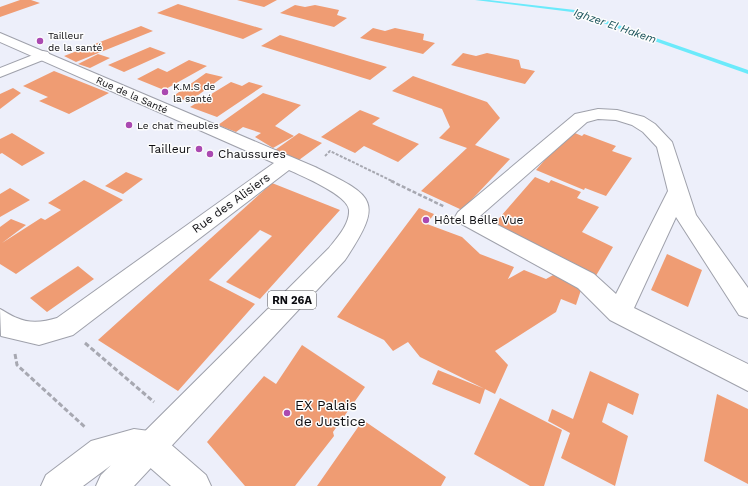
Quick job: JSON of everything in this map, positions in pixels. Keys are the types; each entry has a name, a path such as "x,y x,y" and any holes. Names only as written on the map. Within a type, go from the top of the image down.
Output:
{"main road":[{"name":"Rue de la Santé","path":"0,36 287,162"},
{"path":"0,73 43,56"},
{"path":"748,308 686,217 677,192 666,146 649,128 638,121 617,115 598,114 581,118 465,217 586,281 619,313 748,378"},
{"name":"Rue des Alisiers","path":"5,324 39,334 64,327 287,162"},
{"name":"RN 26A","path":"112,486 149,446 337,254 356,226 360,215 360,207 354,198 338,187 287,162"},
{"path":"619,313 677,192"},
{"path":"57,486 102,452 134,444 149,446 195,486"}],"path":[{"path":"330,151 465,217"},
{"path":"5,324 17,365 85,427 102,452"},
{"path":"64,327 160,406"}],"building":[{"path":"20,0 31,0 40,3 0,17 0,7"},
{"path":"237,0 277,0 264,7"},
{"path":"178,4 263,29 243,39 157,13"},
{"path":"295,5 305,7 315,5 339,10 337,15 347,18 334,27 280,13"},
{"path":"141,26 153,31 76,62 64,56"},
{"path":"373,28 385,31 395,28 424,34 423,40 435,43 423,54 360,38"},
{"path":"280,35 387,67 370,80 261,46"},
{"path":"150,47 166,53 124,72 108,65"},
{"path":"463,53 476,56 487,53 519,60 521,68 535,71 525,84 451,65"},
{"path":"98,54 110,58 90,68 78,64"},
{"path":"189,60 207,66 164,90 137,79 158,68 167,72"},
{"path":"54,71 109,93 69,114 39,101 48,97 23,86"},
{"path":"206,73 223,77 190,101 172,97"},
{"path":"413,76 487,102 500,118 475,145 510,159 462,210 421,191 467,148 439,138 450,127 442,109 392,91"},
{"path":"231,82 242,86 249,82 263,86 217,117 190,107"},
{"path":"13,88 21,93 0,109 0,94"},
{"path":"263,93 301,105 275,126 294,136 273,148 255,137 261,133 243,127 236,132 218,125"},
{"path":"360,110 380,118 372,124 419,144 398,162 364,146 355,153 321,137"},
{"path":"570,131 582,136 584,134 616,146 612,151 632,158 606,196 585,188 584,190 536,170"},
{"path":"12,133 45,153 22,166 2,153 0,154 0,139"},
{"path":"299,133 322,143 299,160 275,150"},
{"path":"126,172 143,179 123,194 105,186"},
{"path":"535,177 549,183 551,180 581,192 577,198 599,207 582,232 613,247 594,279 494,224"},
{"path":"84,180 123,200 16,274 0,264 0,227 11,219 26,225 2,243 41,218 45,220 61,210 48,203"},
{"path":"272,183 340,210 260,299 226,282 272,236 260,230 209,280 255,304 178,391 98,340"},
{"path":"10,188 30,200 0,217 0,194"},
{"path":"419,208 434,214 427,224 462,237 480,254 514,267 508,279 524,270 546,279 555,274 583,284 576,305 561,299 556,312 495,351 508,365 495,394 420,357 408,342 393,351 384,340 337,317"},
{"path":"667,254 702,270 688,307 651,290"},
{"path":"78,266 94,279 47,312 30,298"},
{"path":"302,345 365,387 333,432 334,436 295,486 245,486 207,442 264,376 276,384"},
{"path":"438,370 485,389 480,404 432,384"},
{"path":"590,371 639,394 633,415 608,403 602,422 628,436 615,486 561,458 570,433 548,421 552,409 573,419"},
{"path":"717,394 748,409 748,484 704,461"},
{"path":"500,398 562,430 544,486 530,486 474,454"},
{"path":"363,420 446,477 441,486 317,486"}],"waterway":[{"name":"Ighzer El Hakem","path":"477,0 573,11 748,72"}],"place":[{"name":"Tailleur de la santé","path":"40,41"},
{"name":"K.M.S de la santé","path":"165,92"},
{"name":"Le chat meubles","path":"129,125"},
{"name":"Tailleur","path":"199,149"},
{"name":"Chaussures","path":"210,154"},
{"name":"Hôtel Belle Vue","path":"426,220"},
{"name":"EX Palais de Justice","path":"287,413"}]}
